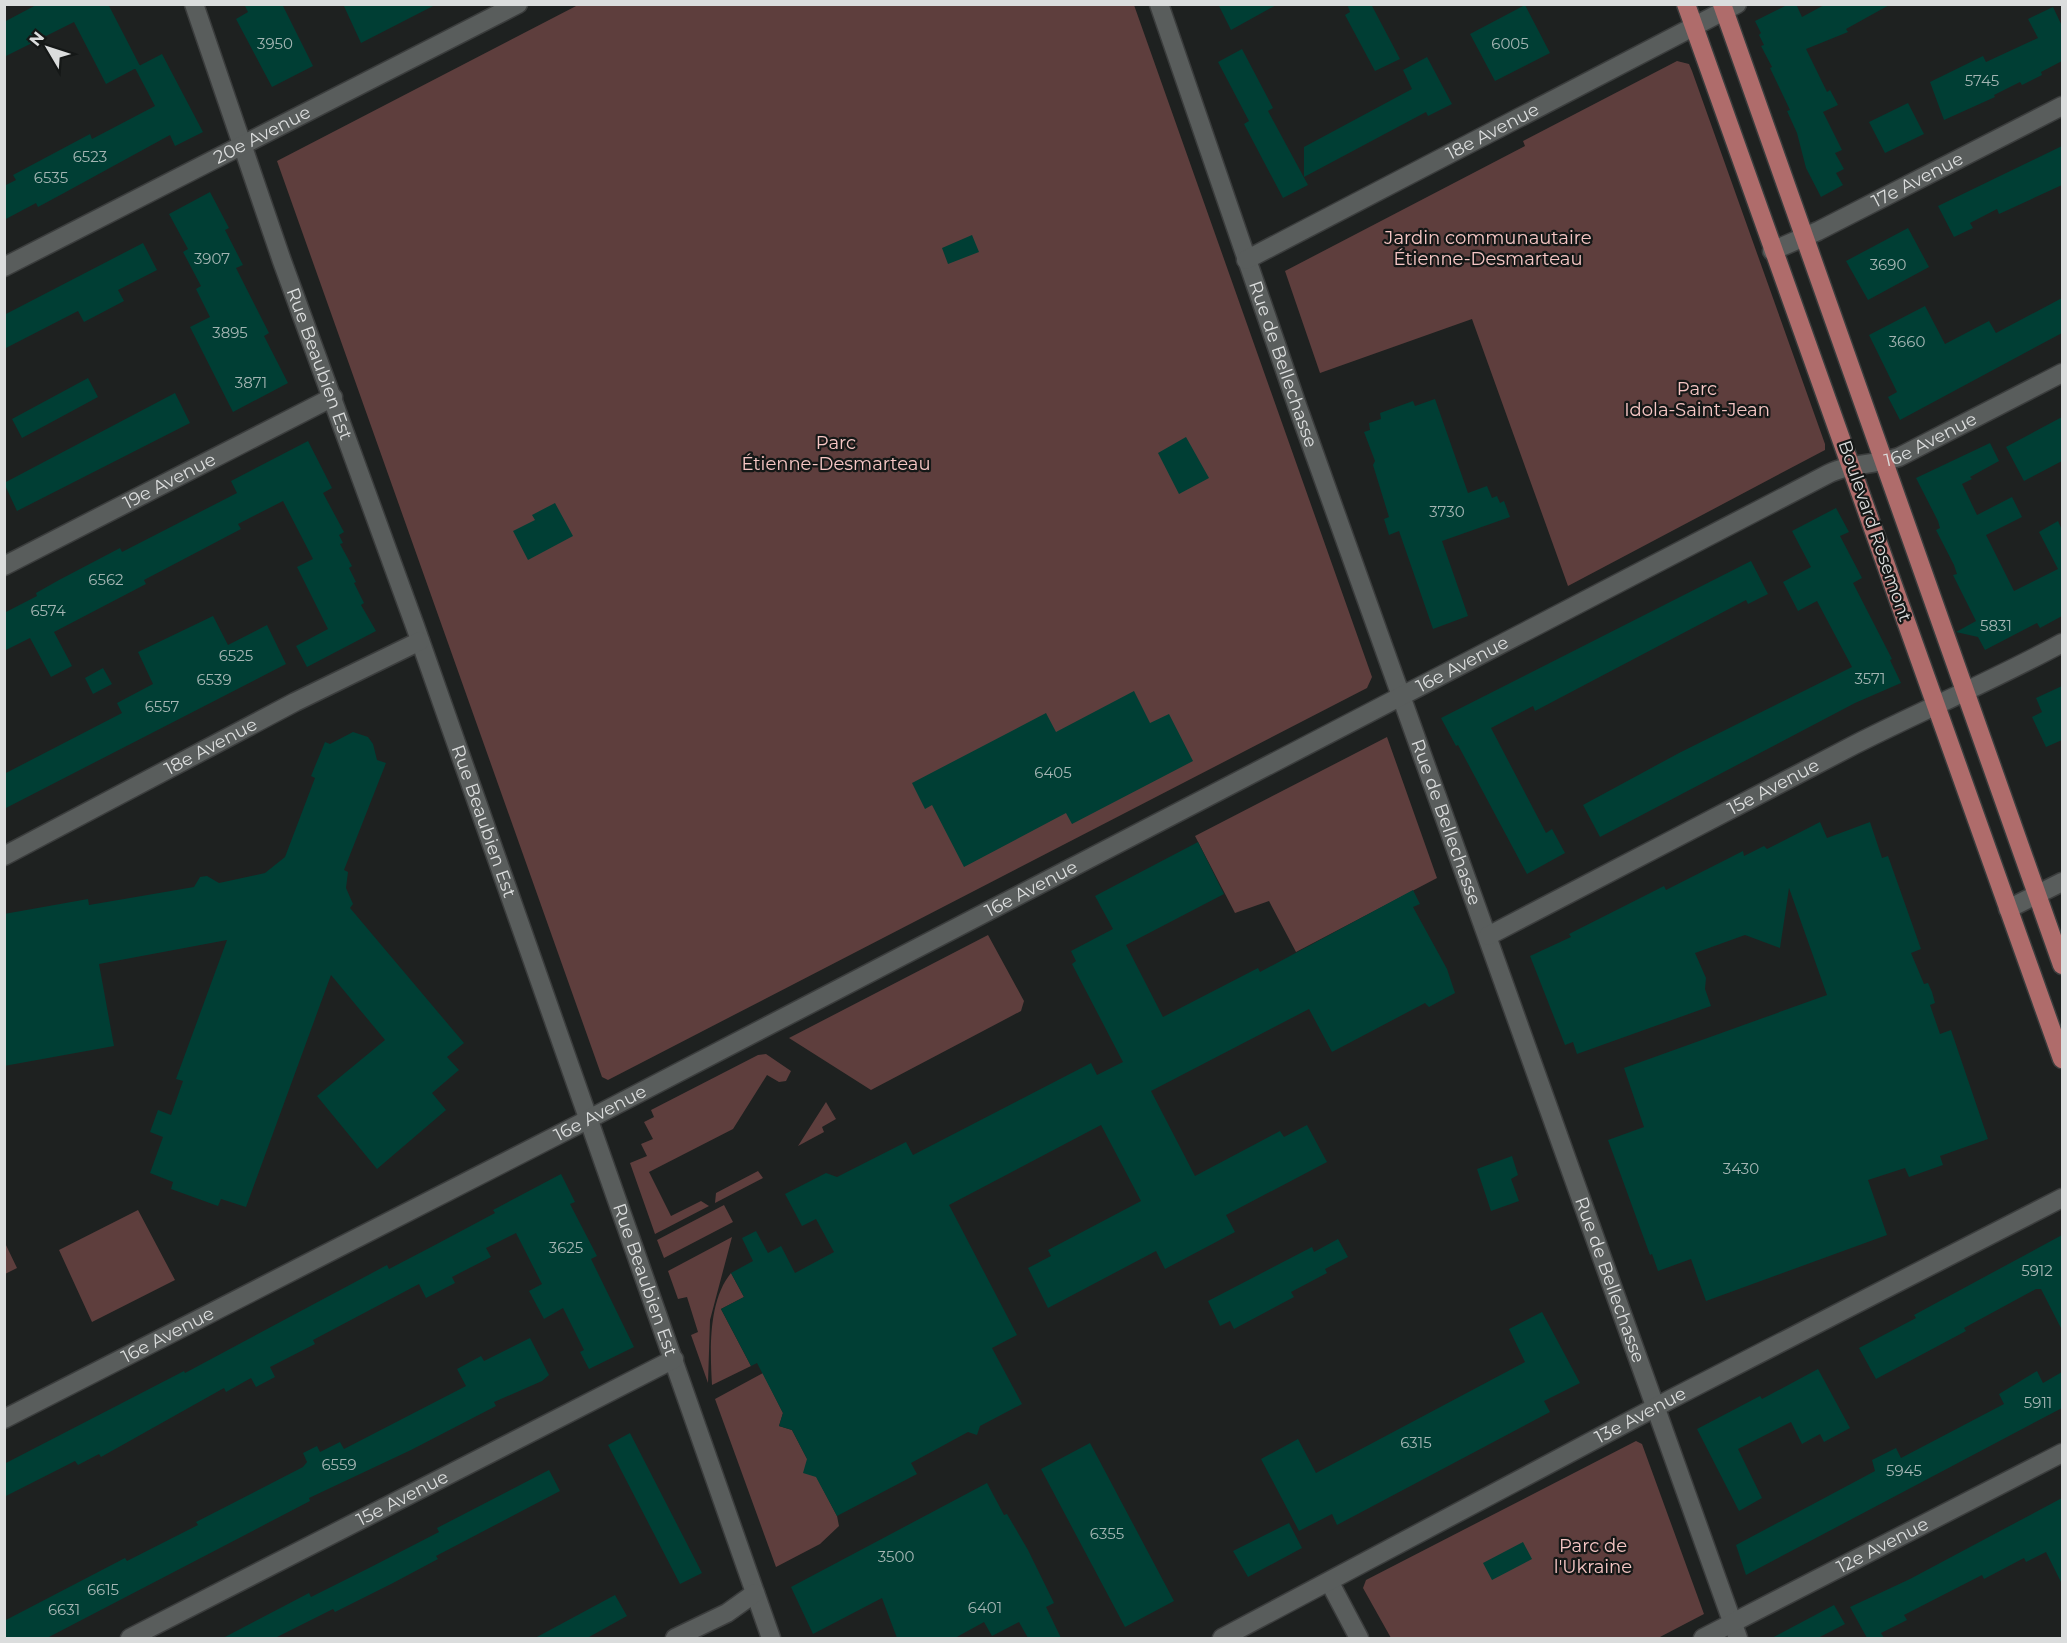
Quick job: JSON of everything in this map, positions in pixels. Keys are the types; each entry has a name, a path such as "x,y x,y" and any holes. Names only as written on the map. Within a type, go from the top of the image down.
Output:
{"main road":[{"name":"Boulevard Rosemont","path":"1686,4 1772,251 1852,466 2062,1059"},
{"name":"Boulevard Rosemont","path":"1728,7 1803,238 2062,965"}],"street":[{"name":"Rue Beaubien Est","path":"194,4 282,261 420,640 771,1638"},
{"name":"20e Avenue","path":"4,267 518,4"},
{"name":"Rue de Bellechasse","path":"1159,4 1246,260 1736,1631"},
{"name":"18e Avenue","path":"1246,260 1728,7"},
{"name":"17e Avenue","path":"1772,251 1803,238 2062,106"},
{"name":"16e Avenue","path":"4,1419 589,1119 1818,479 1852,466 1883,462 1899,457 2062,373"},
{"name":"19e Avenue","path":"4,566 333,397"},
{"name":"18e Avenue","path":"4,856 295,702 420,640"},
{"name":"15e Avenue","path":"1488,936 1936,704 1965,692 2062,643"},
{"path":"2008,909 2062,882"},
{"name":"13e Avenue","path":"1222,1638 1656,1407 2062,1198"},
{"name":"15e Avenue","path":"130,1638 674,1359"},
{"name":"12e Avenue","path":"1703,1638 1736,1631 2062,1453"},
{"path":"1330,1582 1359,1638"},
{"path":"675,1638 726,1613 755,1593"}],"green space":[{"name":"Parc Étienne-Desmarteau","path":"578,5 1134,5 1372,677 1367,688 608,1080 602,1077 277,161"},
{"name":"Parc Idola-Saint-Jean","path":"1677,61 1689,64 1692,71 1825,444 1825,450 1568,586 1472,319 1320,373 1285,271 1525,146 1523,141"},
{"path":"1387,737 1437,878 1296,952 1269,901 1235,913 1195,836"},
{"path":"988,935 1024,1001 1021,1011 871,1090 789,1038"},
{"path":"766,1054 791,1071 786,1081 779,1082 767,1075 733,1129 649,1172 671,1216 701,1201 709,1206 655,1234 630,1163 647,1156 641,1144 653,1139 644,1122 654,1117 651,1110 758,1055"},
{"path":"826,1102 836,1119 822,1127 824,1132 798,1146"},
{"path":"758,1171 763,1178 715,1203 716,1193"},
{"path":"724,1205 733,1222 664,1258 657,1240"},
{"path":"138,1210 175,1280 92,1322 59,1250"},
{"path":"732,1237 710,1320 708,1383 691,1335 698,1332 687,1297 678,1299 668,1271"},
{"path":"4,1241 17,1268 5,1274 4,1274"},
{"path":"731,1273 744,1297 721,1309 751,1366 712,1385 711,1342 714,1312 723,1284"},
{"path":"763,1373 783,1413 779,1426 792,1430 837,1516 839,1526 820,1544 776,1567 715,1399"},
{"name":"Parc de l'Ukraine","path":"1636,1441 1642,1444 1704,1614 1658,1638 1391,1638 1363,1588 1366,1580"}],"building":[{"path":"38,4 108,4 140,66 106,84 74,22 4,57 4,22"},
{"path":"244,4 282,4 313,66 272,87 236,19 248,12"},
{"path":"343,4 437,4 361,43"},
{"path":"1218,4 1278,4 1231,30"},
{"path":"1347,4 1371,4 1400,59 1375,71 1345,15 1350,12"},
{"path":"1789,4 1796,4 1802,17 1826,4 1891,4 1846,29 1848,32 1806,49 1827,92 1830,90 1838,105 1823,112 1842,150 1835,153 1844,169 1836,173 1843,185 1821,197 1806,168 1797,133 1787,111 1790,110 1761,46 1764,45 1755,21"},
{"path":"1525,5 1550,53 1495,81 1470,34"},
{"path":"2053,7 2062,26 2062,61 2022,85 2020,82 1994,95 1995,97 1944,120 1930,82 1983,56 1986,62 2038,38 2028,19"},
{"path":"1242,49 1273,108 1268,111 1308,185 1283,198 1244,124 1249,121 1218,62"},
{"path":"162,54 203,132 175,146 170,135 38,207 36,203 4,220 4,186 16,180 13,175 90,134 92,139 155,106 135,68"},
{"path":"1427,57 1452,104 1428,116 1426,112 1304,177 1304,147 1412,89 1403,70"},
{"path":"1908,103 1924,134 1885,153 1869,122"},
{"path":"2062,146 2062,185 1999,214 1997,209 1970,223 1973,228 1954,237 1938,206"},
{"path":"210,192 229,228 225,230 243,265 236,268 269,333 264,336 288,383 233,412 190,327 210,317 196,289 201,286 183,252 188,249 169,214"},
{"path":"1908,228 1929,267 1868,300 1846,261"},
{"path":"972,235 979,252 948,264 942,248"},
{"path":"143,243 157,270 118,290 124,301 84,322 78,311 4,349 4,315"},
{"path":"2062,298 2062,333 1900,420 1888,397 1897,392 1869,335 1925,306 1945,344 1989,321 1996,333"},
{"path":"88,378 98,397 22,438 12,419"},
{"path":"175,393 190,423 17,511 4,483"},
{"path":"1435,399 1468,493 1487,486 1492,498 1497,496 1500,503 1504,501 1510,517 1442,541 1468,616 1433,629 1399,531 1389,535 1384,519 1389,517 1373,465 1375,461 1364,432 1370,430 1369,423 1381,419 1380,413 1413,401 1415,406"},
{"path":"2062,417 2062,461 2024,481 2006,447"},
{"path":"1186,437 1209,478 1179,494 1158,453"},
{"path":"308,441 332,488 323,493 344,532 339,535 343,543 340,544 352,566 349,568 364,603 361,605 376,631 307,667 296,646 328,629 297,567 313,559 283,501 238,524 241,529 144,580 146,584 54,632 72,666 51,677 30,638 4,651 4,613 37,596 36,593 59,580 120,548 122,552 237,493 231,481"},
{"path":"1990,443 1999,461 1962,484 1977,515 2012,497 2022,517 1986,535 2014,591 2058,569 2039,532 2058,521 2062,530 2062,616 2040,628 2037,623 1985,650 1978,637 1956,632 1976,621 1953,575 1957,574 1954,565 1936,530 1940,528 1938,521 1916,478"},
{"path":"555,503 573,536 528,560 513,531 535,520 532,515"},
{"path":"1836,508 1849,532 1840,536 1862,578 1853,583 1892,659 1890,660 1901,683 1855,703 1600,837 1583,805 1679,753 1852,667 1817,601 1798,611 1783,582 1811,567 1792,531"},
{"path":"1751,561 1768,594 1748,604 1746,600 1535,711 1533,706 1491,728 1546,833 1552,829 1565,853 1527,874 1458,745 1456,746 1441,718"},
{"path":"213,616 228,645 267,625 286,664 4,809 4,774 122,713 117,703 153,684 138,652"},
{"path":"103,668 112,684 93,694 85,678"},
{"path":"2062,686 2062,740 2046,747 2032,717 2042,712 2036,698"},
{"path":"1134,691 1150,723 1169,714 1193,761 1072,824 1066,813 964,867 932,805 925,809 912,783 1046,713 1056,732"},
{"path":"353,732 368,737 373,744 377,760 386,763 344,870 348,872 346,888 353,904 350,908 464,1043 447,1057 459,1070 432,1093 446,1110 377,1169 317,1096 385,1040 331,975 246,1207 221,1199 218,1206 171,1189 173,1182 150,1173 163,1137 150,1132 158,1110 171,1115 183,1081 176,1079 227,940 99,964 114,1046 4,1066 4,914 88,899 89,905 194,887 200,877 207,876 219,883 265,873 285,857 315,778 311,776 325,742 330,744"},
{"path":"1820,822 1827,838 1870,822 1882,858 1888,856 1921,949 1911,953 1924,984 1928,983 1932,992 1935,1003 1930,1005 1940,1034 1951,1030 1988,1139 1940,1156 1943,1165 1909,1177 1905,1168 1868,1180 1887,1235 1706,1301 1691,1259 1658,1271 1608,1140 1644,1127 1624,1068 1827,995 1789,888 1780,948 1745,935 1695,953 1706,978 1705,989 1711,1006 1577,1054 1573,1042 1565,1045 1530,956 1571,937 1569,934 1664,886 1666,890 1743,851 1744,856 1764,846 1767,849"},
{"path":"1198,842 1224,894 1126,945 1163,1017 1258,968 1260,972 1413,890 1420,904 1413,907 1447,969 1455,993 1429,1007 1425,1003 1332,1052 1309,1009 1151,1091 1195,1176 1280,1131 1284,1137 1307,1125 1327,1162 1226,1215 1235,1232 1165,1269 1156,1251 1048,1308 1028,1268 1051,1256 1048,1250 1141,1201 1101,1125 949,1205 1017,1335 992,1348 1022,1404 980,1426 977,1435 968,1432 911,1463 917,1474 837,1516 816,1477 803,1473 807,1459 792,1430 779,1426 783,1413 757,1363 751,1366 721,1309 744,1297 731,1273 753,1261 742,1238 756,1231 768,1253 781,1246 795,1273 834,1252 816,1219 802,1226 785,1194 826,1173 837,1177 906,1142 913,1155 1091,1063 1097,1075 1123,1062 1072,964 1076,961 1071,951 1113,929 1095,896"},
{"path":"1512,1156 1518,1175 1511,1179 1519,1201 1491,1211 1477,1169"},
{"path":"561,1174 575,1202 570,1204 597,1256 591,1259 634,1347 589,1369 580,1352 584,1350 563,1308 544,1319 529,1291 542,1284 516,1233 486,1248 491,1257 452,1277 455,1283 426,1298 419,1284 313,1340 315,1344 270,1367 275,1377 256,1387 251,1378 226,1392 224,1388 101,1457 99,1454 78,1465 75,1461 4,1497 4,1464 184,1371 185,1373 387,1265 389,1269 495,1213 493,1210"},
{"path":"2062,1235 2062,1330 2041,1289 2036,1289 1964,1328 1966,1331 1876,1379 1859,1348 1916,1318 1914,1315"},
{"path":"1338,1239 1348,1257 1325,1269 1327,1273 1291,1292 1294,1297 1234,1329 1230,1321 1220,1326 1208,1301 1312,1247 1314,1252"},
{"path":"1542,1312 1580,1383 1544,1401 1550,1412 1337,1525 1332,1514 1299,1531 1261,1459 1298,1439 1316,1473 1525,1362 1509,1329"},
{"path":"530,1338 549,1375 542,1381 494,1402 496,1406 411,1450 309,1498 310,1501 47,1638 4,1638 4,1621 125,1558 127,1561 198,1525 196,1522 303,1467 307,1462 303,1453 317,1446 320,1452 340,1442 344,1449 466,1386 457,1369 481,1356 484,1361"},
{"path":"1818,1369 1850,1428 1824,1442 1820,1434 1802,1444 1791,1422 1738,1449 1762,1498 1739,1511 1697,1429 1760,1396 1762,1399"},
{"path":"2037,1371 2043,1383 2062,1372 2062,1408 1746,1575 1736,1545 1875,1471 1872,1460 1896,1448 1901,1458 2004,1404 1999,1394"},
{"path":"630,1433 702,1573 680,1584 608,1445"},
{"path":"1090,1443 1174,1601 1125,1627 1041,1469"},
{"path":"549,1470 560,1491 436,1556 438,1559 393,1583 275,1638 223,1638 309,1593 311,1597 439,1532 437,1528"},
{"path":"987,1483 1004,1515 1007,1514 1028,1550 1054,1603 1046,1607 1061,1638 1028,1638 1019,1622 992,1636 984,1622 955,1638 897,1638 882,1598 813,1634 791,1587"},
{"path":"2062,1498 2062,1584 2046,1552 2026,1562 2024,1558 1984,1579 1982,1575 1904,1615 1907,1620 1881,1633 1884,1638 1867,1638 1850,1607 1910,1579"},
{"path":"1289,1523 1302,1548 1248,1577 1233,1551"},
{"path":"1523,1542 1532,1559 1492,1580 1483,1563"},
{"path":"615,1595 627,1616 589,1637 535,1638"},
{"path":"1834,1605 1845,1624 1818,1638 1772,1638"}],"park label":[{"name":"Jardin communautaire Étienne-Desmarteau","path":"1488,248"}]}
